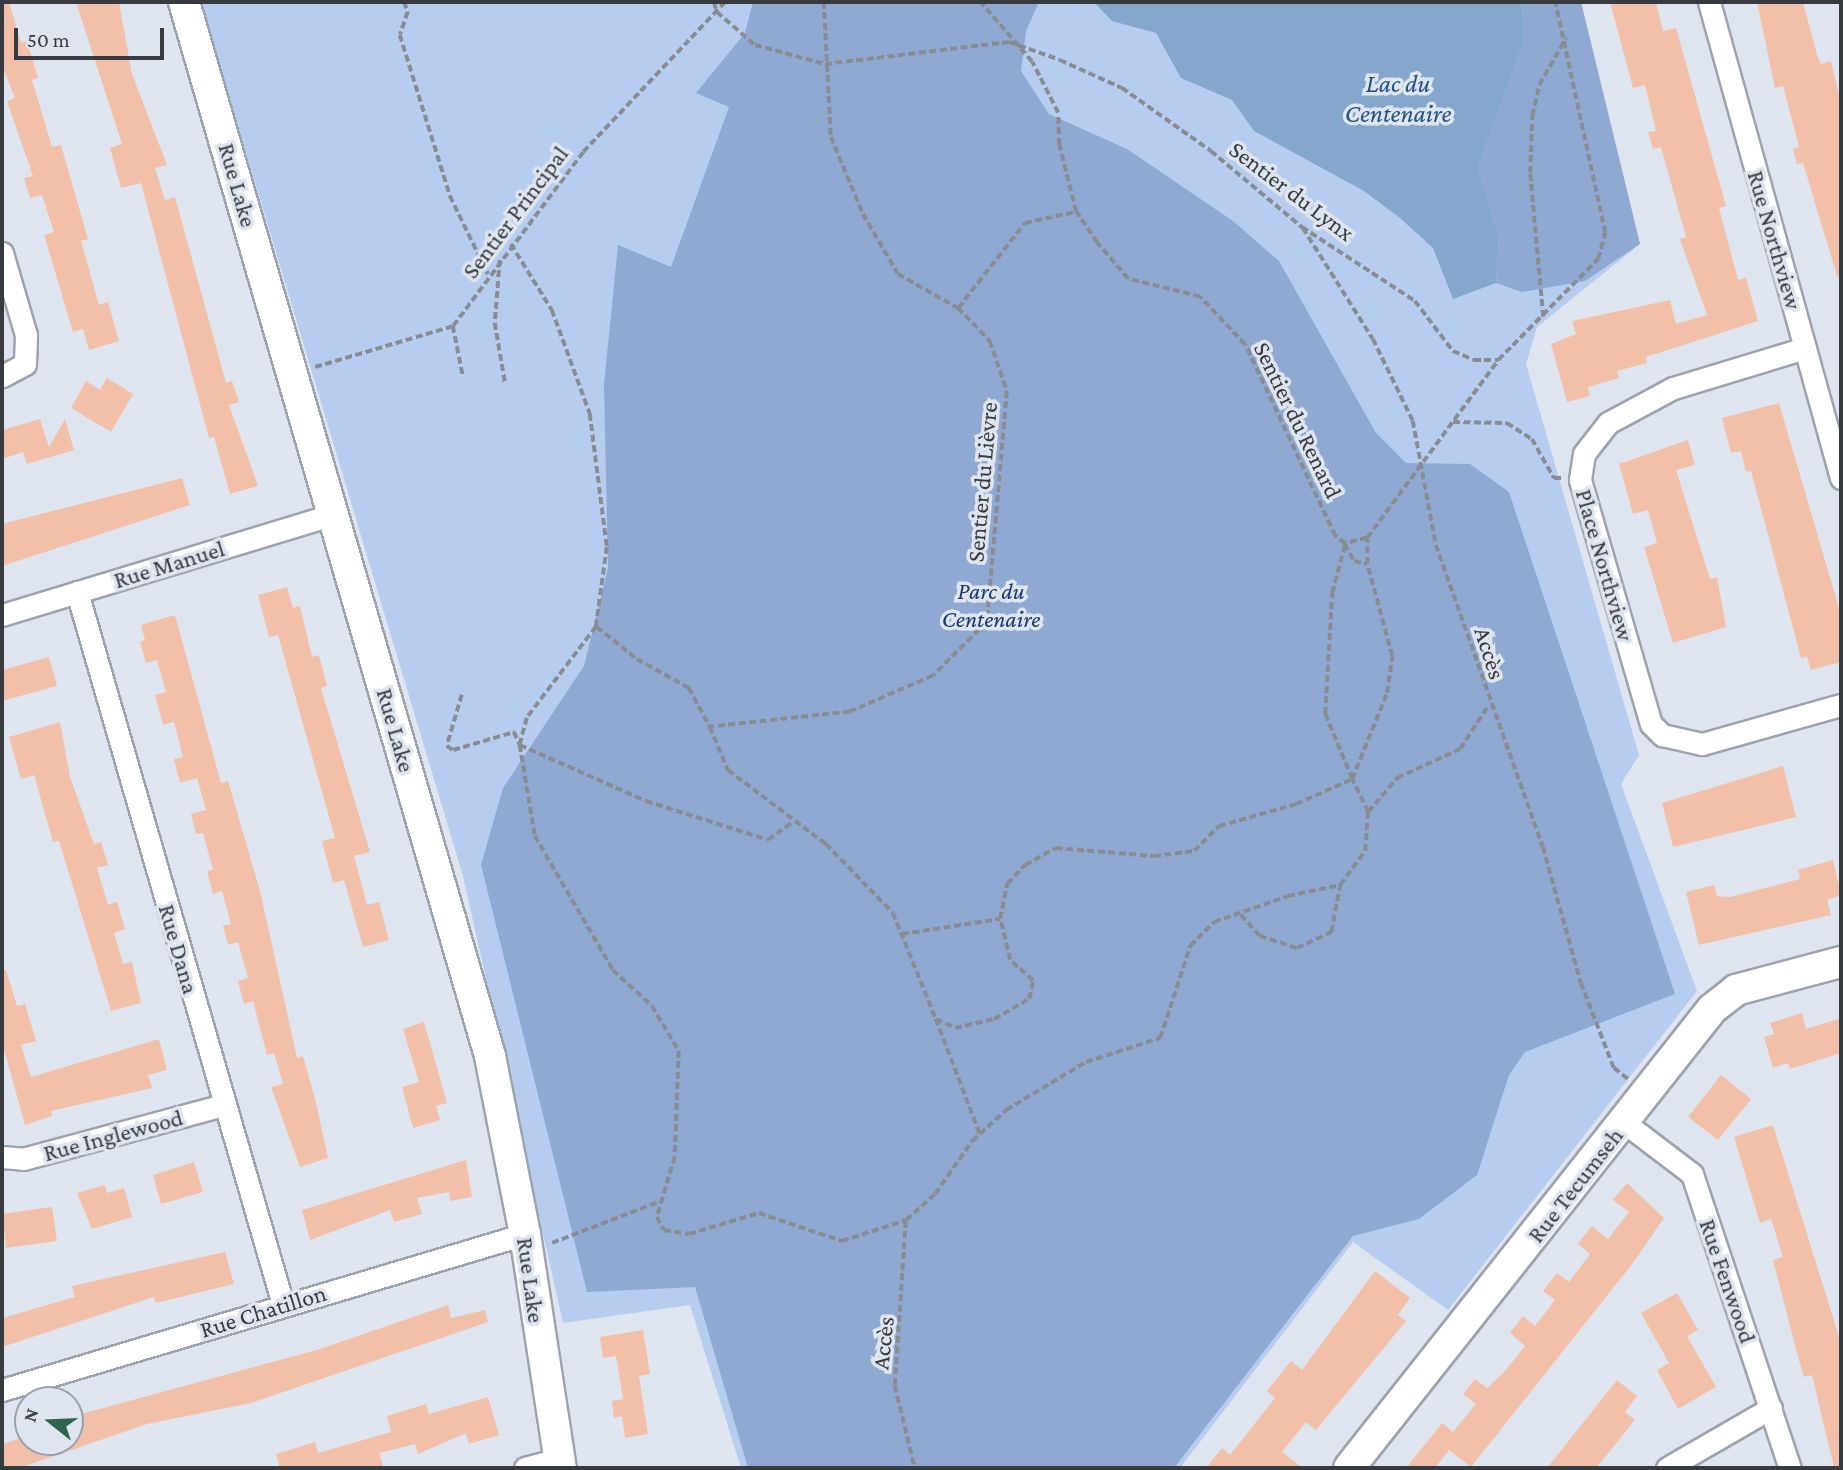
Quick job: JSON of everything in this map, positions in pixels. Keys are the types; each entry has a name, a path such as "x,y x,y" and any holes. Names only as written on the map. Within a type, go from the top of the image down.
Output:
{"street":[{"name":"Rue Lake","path":"184,2 335,514 490,1056 526,1243 559,1464"},
{"name":"Rue Northview","path":"1709,2 1841,478"},
{"path":"2,253 26,335 25,364 2,376"},
{"name":"Place Northview","path":"1805,348 1673,388 1608,423 1584,454 1580,480 1651,724 1662,735 1702,744 1841,705"},
{"name":"Rue Manuel","path":"2,615 335,514"},
{"name":"Rue Dana","path":"77,592 223,1105 283,1305"},
{"name":"Rue Tecumseh","path":"1349,1468 1625,1123 1643,1092 1712,1009 1736,990 1841,962"},
{"name":"Rue Inglewood","path":"2,1157 23,1159 223,1105"},
{"name":"Rue Fenwood","path":"1625,1123 1692,1174 1790,1468"},
{"name":"Rue Chatillon","path":"2,1390 283,1305 526,1243"},
{"path":"1667,1468 1771,1408"},
{"path":"525,1468 559,1464"}],"path":[{"path":"404,2 408,12 400,35 450,196 488,274"},
{"path":"714,2 717,12"},
{"name":"Sentier Principal","path":"453,326 488,274 583,152 725,2"},
{"name":"Sentier du Lièvre","path":"710,727 850,712 933,676 987,622 1007,391 990,341 958,308 898,274 863,214 831,137 825,64 824,2"},
{"name":"Sentier du Renard","path":"980,2 1009,41 1032,62 1058,113 1059,145 1076,212 1128,279 1200,297 1245,345 1306,481 1353,561 1367,564"},
{"path":"936,1019 955,1028 994,1019 1029,999 1032,981 1010,960 1000,919 1007,884 1026,865 1056,848 1154,856 1194,851 1219,826 1296,804 1352,779 1387,693 1392,656 1367,564 1367,538 1421,458 1453,422 1498,360 1598,259 1605,233 1566,38 1555,2"},
{"name":"Sentier du Lynx","path":"717,12 755,45 825,64 1009,41 1122,88 1210,151 1302,227 1415,301 1453,351 1475,360 1498,360"},
{"path":"1543,317 1532,214 1532,116 1539,85 1566,38"},
{"path":"958,308 1025,223 1076,212"},
{"name":"Accès","path":"1302,227 1373,339 1413,421 1436,545 1489,704 1543,847 1581,983 1614,1068 1643,1092"},
{"path":"511,244 552,310 590,414 607,547 596,626 527,718 520,745"},
{"path":"500,258 495,323 505,382"},
{"path":"293,373 453,326 463,376"},
{"path":"1453,422 1507,424 1542,449 1555,478 1580,480"},
{"path":"1241,915 1260,936 1297,948 1331,932 1340,885 1365,852 1368,812 1325,714 1332,593 1345,544 1367,538"},
{"path":"596,626 637,659 689,688 710,727 728,770 793,822 826,844 893,913 980,1133"},
{"path":"461,695 447,746 453,750 514,732 520,745 534,836 613,970 652,1006 679,1051 675,1157 658,1202 657,1217 664,1230 689,1234 759,1213 842,1241 906,1220 935,1194 980,1133 1006,1110 1086,1062 1160,1038 1190,946 1214,922 1241,915 1288,896 1340,885"},
{"path":"1368,812 1397,778 1460,749 1489,704"},
{"path":"520,745 621,793 768,840 793,822"},
{"path":"902,934 1000,919"},
{"path":"526,1243 658,1202"},
{"name":"Accès","path":"906,1220 895,1386 915,1468"}],"green space":[{"name":"Parc du Centenaire","path":"201,2 1581,2 1640,244 1537,327 1526,364 1639,755 1621,784 1697,991 1448,1310 1353,1242 1180,1468 741,1468 690,1305 563,1323 463,876"},
{"name":"Parc du Centenaire","path":"753,2 1039,2 1026,31 1021,71 1049,114 1127,149 1233,221 1279,261 1376,433 1406,463 1470,464 1509,492 1675,994 1525,1052 1509,1075 1477,1175 1419,1219 1353,1236 1174,1468 748,1468 695,1287 587,1292 481,865 503,788 584,666 608,568 604,384 618,245 671,267 729,107 696,93 745,33"},
{"path":"1522,2 1581,2 1640,244 1585,281 1522,292 1496,283 1499,238 1478,167 1524,41"}],"water":[{"name":"Lac du Centenaire","path":"1094,2 1522,2 1524,41 1478,167 1499,238 1496,283 1453,299 1433,248 1400,218 1364,191 1254,131 1232,100 1181,78 1156,33 1112,21"}],"building":[{"path":"2,2 9,2 21,43 27,41 38,78 32,80 52,147 61,145 88,239 81,241 99,305 108,302 119,341 89,350 83,329 73,332 44,235 54,232 42,195 30,198 24,178 33,176 7,101 15,98 2,65"},
{"path":"76,2 119,2 132,74 167,165 155,168 165,200 175,197 226,383 232,381 239,402 229,405 258,486 230,494 214,437 209,438 141,183 121,188 110,148 122,144"},
{"path":"1610,2 1656,2 1663,31 1676,28 1726,206 1719,208 1738,280 1746,278 1758,321 1646,357 1647,363 1617,371 1619,378 1588,387 1590,396 1567,402 1551,344 1576,334 1572,321 1670,300 1676,324 1707,315 1680,239 1686,237 1661,147 1653,149 1648,132 1656,131 1645,85 1633,88"},
{"path":"1757,2 1803,2 1821,64 1831,61 1841,103 1841,275 1837,276 1803,163 1797,164 1793,149 1799,147 1783,86 1775,88"},
{"path":"107,378 133,394 111,432 71,408 86,381 100,390"},
{"path":"1779,403 1841,615 1841,662 1811,670 1807,657 1801,658 1751,471 1746,472 1741,451 1731,453 1722,418"},
{"path":"40,419 49,447 65,419 74,450 27,464 23,452 2,459 2,430"},
{"path":"1688,440 1695,465 1676,470 1710,579 1717,577 1726,627 1673,643 1644,547 1657,543 1648,510 1633,514 1619,464"},
{"path":"182,478 190,505 2,566 2,524"},
{"path":"287,587 293,608 300,606 312,657 319,655 327,686 321,688 370,852 354,856 367,905 379,902 389,940 363,947 344,880 333,883 322,841 335,838 278,635 269,637 258,595"},
{"path":"175,615 221,783 228,781 260,891 297,1058 303,1056 316,1103 328,1158 300,1167 271,1087 283,1084 274,1053 267,1055 253,1001 244,1004 238,981 248,978 238,942 228,945 223,926 231,924 222,891 213,894 207,871 213,870 203,833 196,834 191,814 206,810 197,778 180,783 174,759 183,757 174,722 163,725 155,695 166,692 157,660 146,663 140,642 145,640 141,625"},
{"path":"49,657 57,686 2,701 2,670"},
{"path":"60,722 70,777 94,844 101,842 108,865 97,868 108,905 117,902 125,929 114,933 123,964 132,962 141,1003 111,1011 59,841 53,842 34,775 21,779 9,737"},
{"path":"1783,766 1796,817 1673,847 1662,803"},
{"path":"1833,860 1841,895 1827,900 1831,915 1699,945 1686,892 1714,885 1717,896 1730,897 1800,879 1798,870"},
{"path":"2,970 6,970 17,1006 25,1004 36,1041 21,1045 31,1077 159,1039 167,1070 148,1075 152,1088 51,1111 52,1116 25,1125 2,1042"},
{"path":"1802,1013 1806,1029 1841,1018 1841,1053 1790,1069 1788,1063 1773,1068 1764,1037 1774,1034 1770,1023"},
{"path":"424,1022 447,1103 436,1106 440,1120 413,1128 402,1087 419,1082 403,1029"},
{"path":"1721,1075 1751,1099 1718,1140 1688,1117"},
{"path":"1773,1125 1841,1343 1841,1468 1834,1468 1812,1375 1804,1377 1798,1357 1773,1260 1783,1257 1771,1219 1760,1223 1734,1137"},
{"path":"466,1160 472,1197 450,1201 449,1192 417,1198 422,1214 394,1222 390,1210 310,1240 302,1210"},
{"path":"194,1162 203,1192 161,1204 153,1175"},
{"path":"1627,1183 1664,1218 1633,1263 1471,1467 1449,1450 1435,1468 1406,1468 1442,1423 1453,1432 1476,1404 1463,1394 1475,1379 1487,1388 1525,1346 1510,1333 1523,1316 1535,1326 1555,1300 1543,1291 1557,1273 1569,1282 1590,1254 1578,1244 1592,1226 1608,1239 1629,1212 1613,1200"},
{"path":"105,1185 107,1193 124,1188 132,1217 92,1229 77,1193"},
{"path":"52,1207 57,1241 6,1248 2,1214"},
{"path":"225,1252 234,1284 156,1303 154,1297 2,1347 2,1318 75,1297 72,1286"},
{"path":"1375,1271 1410,1298 1398,1315 1406,1321 1316,1430 1306,1422 1282,1452 1303,1468 1206,1468 1222,1448 1230,1455 1275,1398 1267,1391 1291,1361 1302,1370"},
{"path":"1677,1293 1698,1330 1687,1336 1716,1387 1678,1409 1657,1370 1669,1363 1641,1313"},
{"path":"448,1305 451,1318 485,1310 488,1322 251,1403 147,1424 84,1446 84,1413 317,1350"},
{"path":"643,1330 650,1374 639,1376 648,1434 625,1438 622,1416 614,1418 612,1401 623,1399 616,1356 603,1358 600,1337"},
{"path":"1617,1380 1637,1396 1625,1412 1635,1420 1596,1468 1547,1468"},
{"path":"488,1397 499,1435 469,1444 466,1433 418,1454 415,1444 379,1453 384,1468 280,1468 276,1454 315,1442 318,1453 391,1432 387,1416 426,1404 429,1414"},
{"path":"14,1440 14,1456 54,1456 19,1468 2,1468 2,1444"}]}
